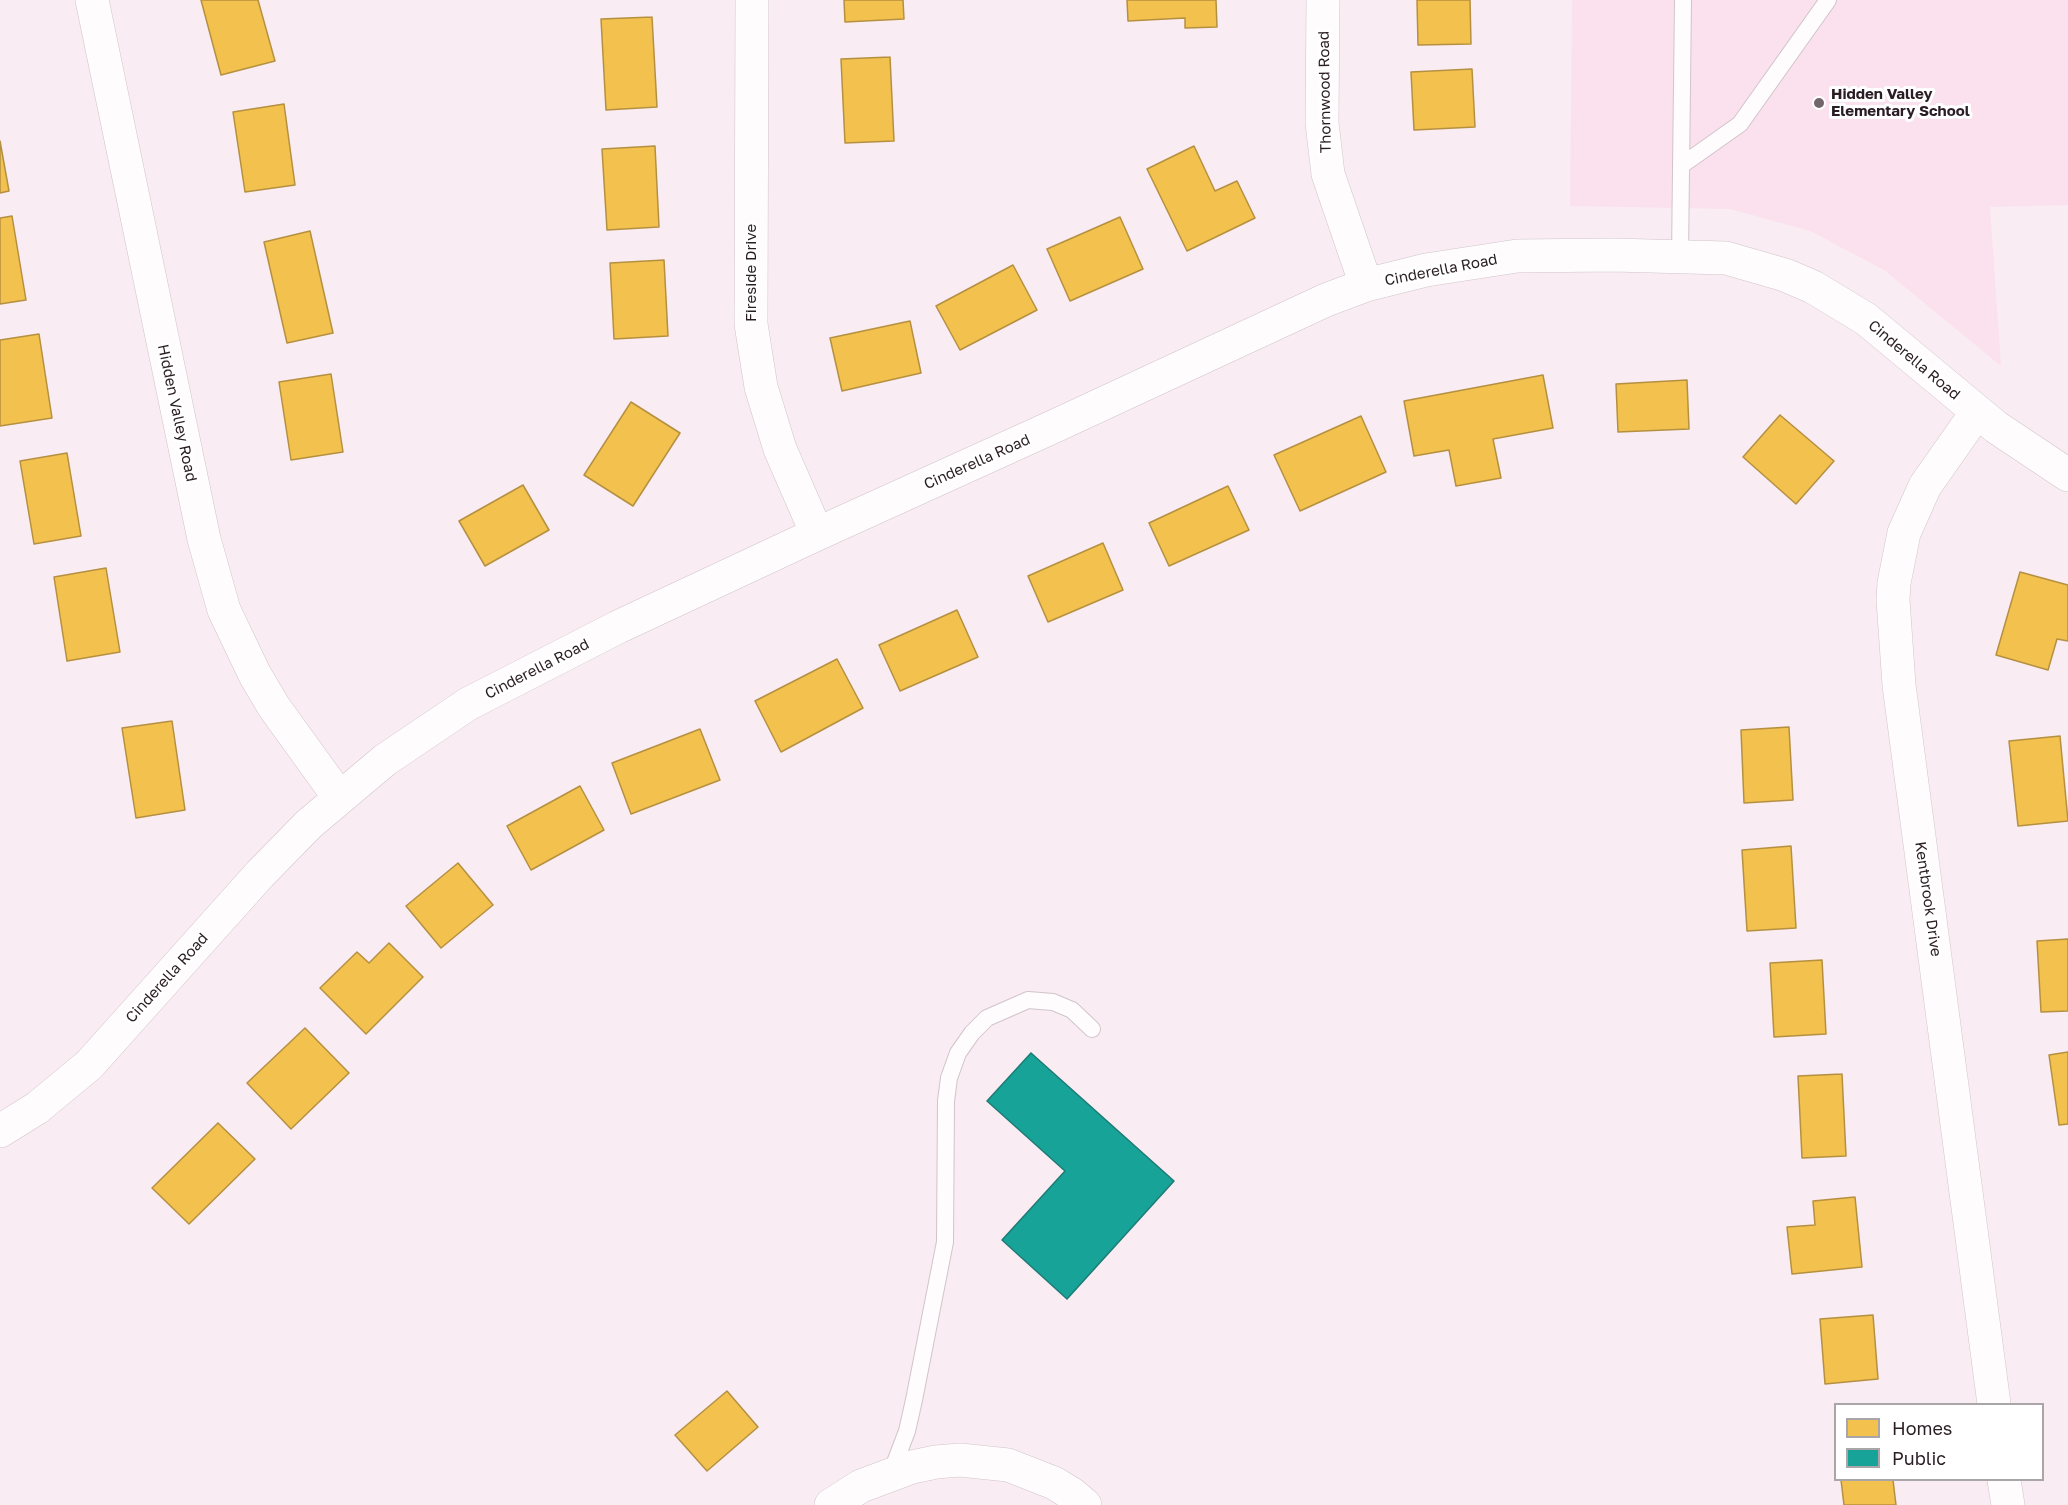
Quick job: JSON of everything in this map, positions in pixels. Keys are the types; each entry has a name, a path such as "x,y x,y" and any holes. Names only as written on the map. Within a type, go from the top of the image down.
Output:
{"street":[{"name":"Hidden Valley Road","path":"92,0 204,539 224,610 255,675 274,706 339,797"},
{"name":"Fireside Drive","path":"752,0 750,324 761,387 777,438 817,534"},
{"name":"Thornwood Road","path":"1323,0 1322,123 1328,174 1366,285"},
{"name":"Cinderella Road","path":"0,1131 37,1108 89,1065 260,874 309,824 385,760 468,704 618,627 817,534 1326,300 1366,285 1426,270 1517,256 1726,258 1785,275 1813,287 1866,319 1996,427 2068,475"},
{"name":"Kentbrook Drive","path":"1977,412 1925,486 1904,533 1893,600 1899,685 1995,1403"},
{"path":"831,1505 861,1486 912,1467 952,1460 1008,1465 1054,1483 1085,1505"},
{"path":"2004,1481 2008,1505"}],"lane":[{"path":"1680,257 1683,0"},
{"path":"1682,165 1740,124 1828,0"},
{"path":"891,1475 910,1421 945,1242 946,1101 949,1078 958,1053 972,1033 987,1018 1028,1000 1053,1002 1072,1010 1092,1029"}],"shaded area":[{"name":"Hidden Valley Elementary School","path":"1572,0 2068,0 2068,205 1990,207 2001,366 1884,270 1810,231 1730,209 1570,206"}],"building: Homes":[{"path":"201,0 258,0 275,61 221,75"},
{"path":"844,0 903,0 904,19 845,22"},
{"path":"1127,0 1216,0 1217,27 1185,28 1185,18 1128,21"},
{"path":"1417,0 1470,0 1471,44 1418,45"},
{"path":"652,17 657,107 606,110 601,19"},
{"path":"890,57 894,141 845,143 841,59"},
{"path":"1472,69 1475,127 1414,130 1411,72"},
{"path":"284,104 295,185 245,192 233,112"},
{"path":"0,141 9,191 0,193"},
{"path":"655,146 659,227 607,230 602,149"},
{"path":"1194,146 1215,191 1237,181 1255,218 1187,251 1147,169"},
{"path":"12,216 26,300 0,304 0,218"},
{"path":"1120,217 1143,269 1070,301 1047,249"},
{"path":"310,231 333,333 287,343 264,242"},
{"path":"664,260 668,336 614,339 610,263"},
{"path":"1013,265 1037,310 960,350 936,306"},
{"path":"910,321 921,373 842,391 830,338"},
{"path":"39,334 52,418 0,426 0,340"},
{"path":"331,374 343,452 291,460 279,382"},
{"path":"1543,375 1553,428 1493,439 1501,478 1456,486 1449,450 1414,456 1404,401"},
{"path":"1687,380 1689,429 1618,432 1616,384"},
{"path":"631,402 680,433 633,506 584,475"},
{"path":"1780,415 1834,461 1796,504 1743,457"},
{"path":"1361,416 1386,472 1300,511 1274,455"},
{"path":"67,453 81,536 34,544 20,461"},
{"path":"523,485 549,530 485,566 459,521"},
{"path":"1228,486 1249,530 1169,566 1149,523"},
{"path":"1103,543 1123,590 1048,622 1028,576"},
{"path":"106,568 120,652 67,661 54,577"},
{"path":"2020,572 2068,585 2068,641 2057,639 2048,670 1996,655"},
{"path":"957,610 978,657 900,691 879,645"},
{"path":"837,659 863,708 781,752 755,701"},
{"path":"172,721 185,810 136,818 122,728"},
{"path":"1789,727 1793,800 1744,803 1741,730"},
{"path":"700,729 720,780 631,814 612,763"},
{"path":"2060,736 2068,821 2018,826 2009,741"},
{"path":"580,786 604,830 531,870 507,826"},
{"path":"1791,846 1796,928 1747,931 1742,850"},
{"path":"458,863 493,905 441,948 406,906"},
{"path":"2068,939 2068,1011 2041,1012 2037,941"},
{"path":"389,943 423,977 366,1034 320,988 357,952 369,963"},
{"path":"1822,960 1826,1034 1774,1037 1770,963"},
{"path":"305,1028 349,1073 291,1129 247,1083"},
{"path":"2068,1052 2068,1124 2059,1125 2049,1055"},
{"path":"1842,1074 1846,1156 1802,1158 1798,1076"},
{"path":"218,1123 255,1159 189,1224 152,1188"},
{"path":"1855,1197 1862,1267 1792,1274 1787,1227 1815,1225 1813,1201"},
{"path":"1873,1315 1878,1379 1825,1384 1820,1319"},
{"path":"727,1391 758,1427 707,1471 675,1435"},
{"path":"1841,1481 1893,1481 1896,1505 1844,1505"}],"building: Public":[{"path":"1031,1053 1174,1181 1067,1299 1002,1240 1065,1171 987,1101"}],"place":[{"name":"Hidden Valley Elementary School","path":"1819,103"}]}
